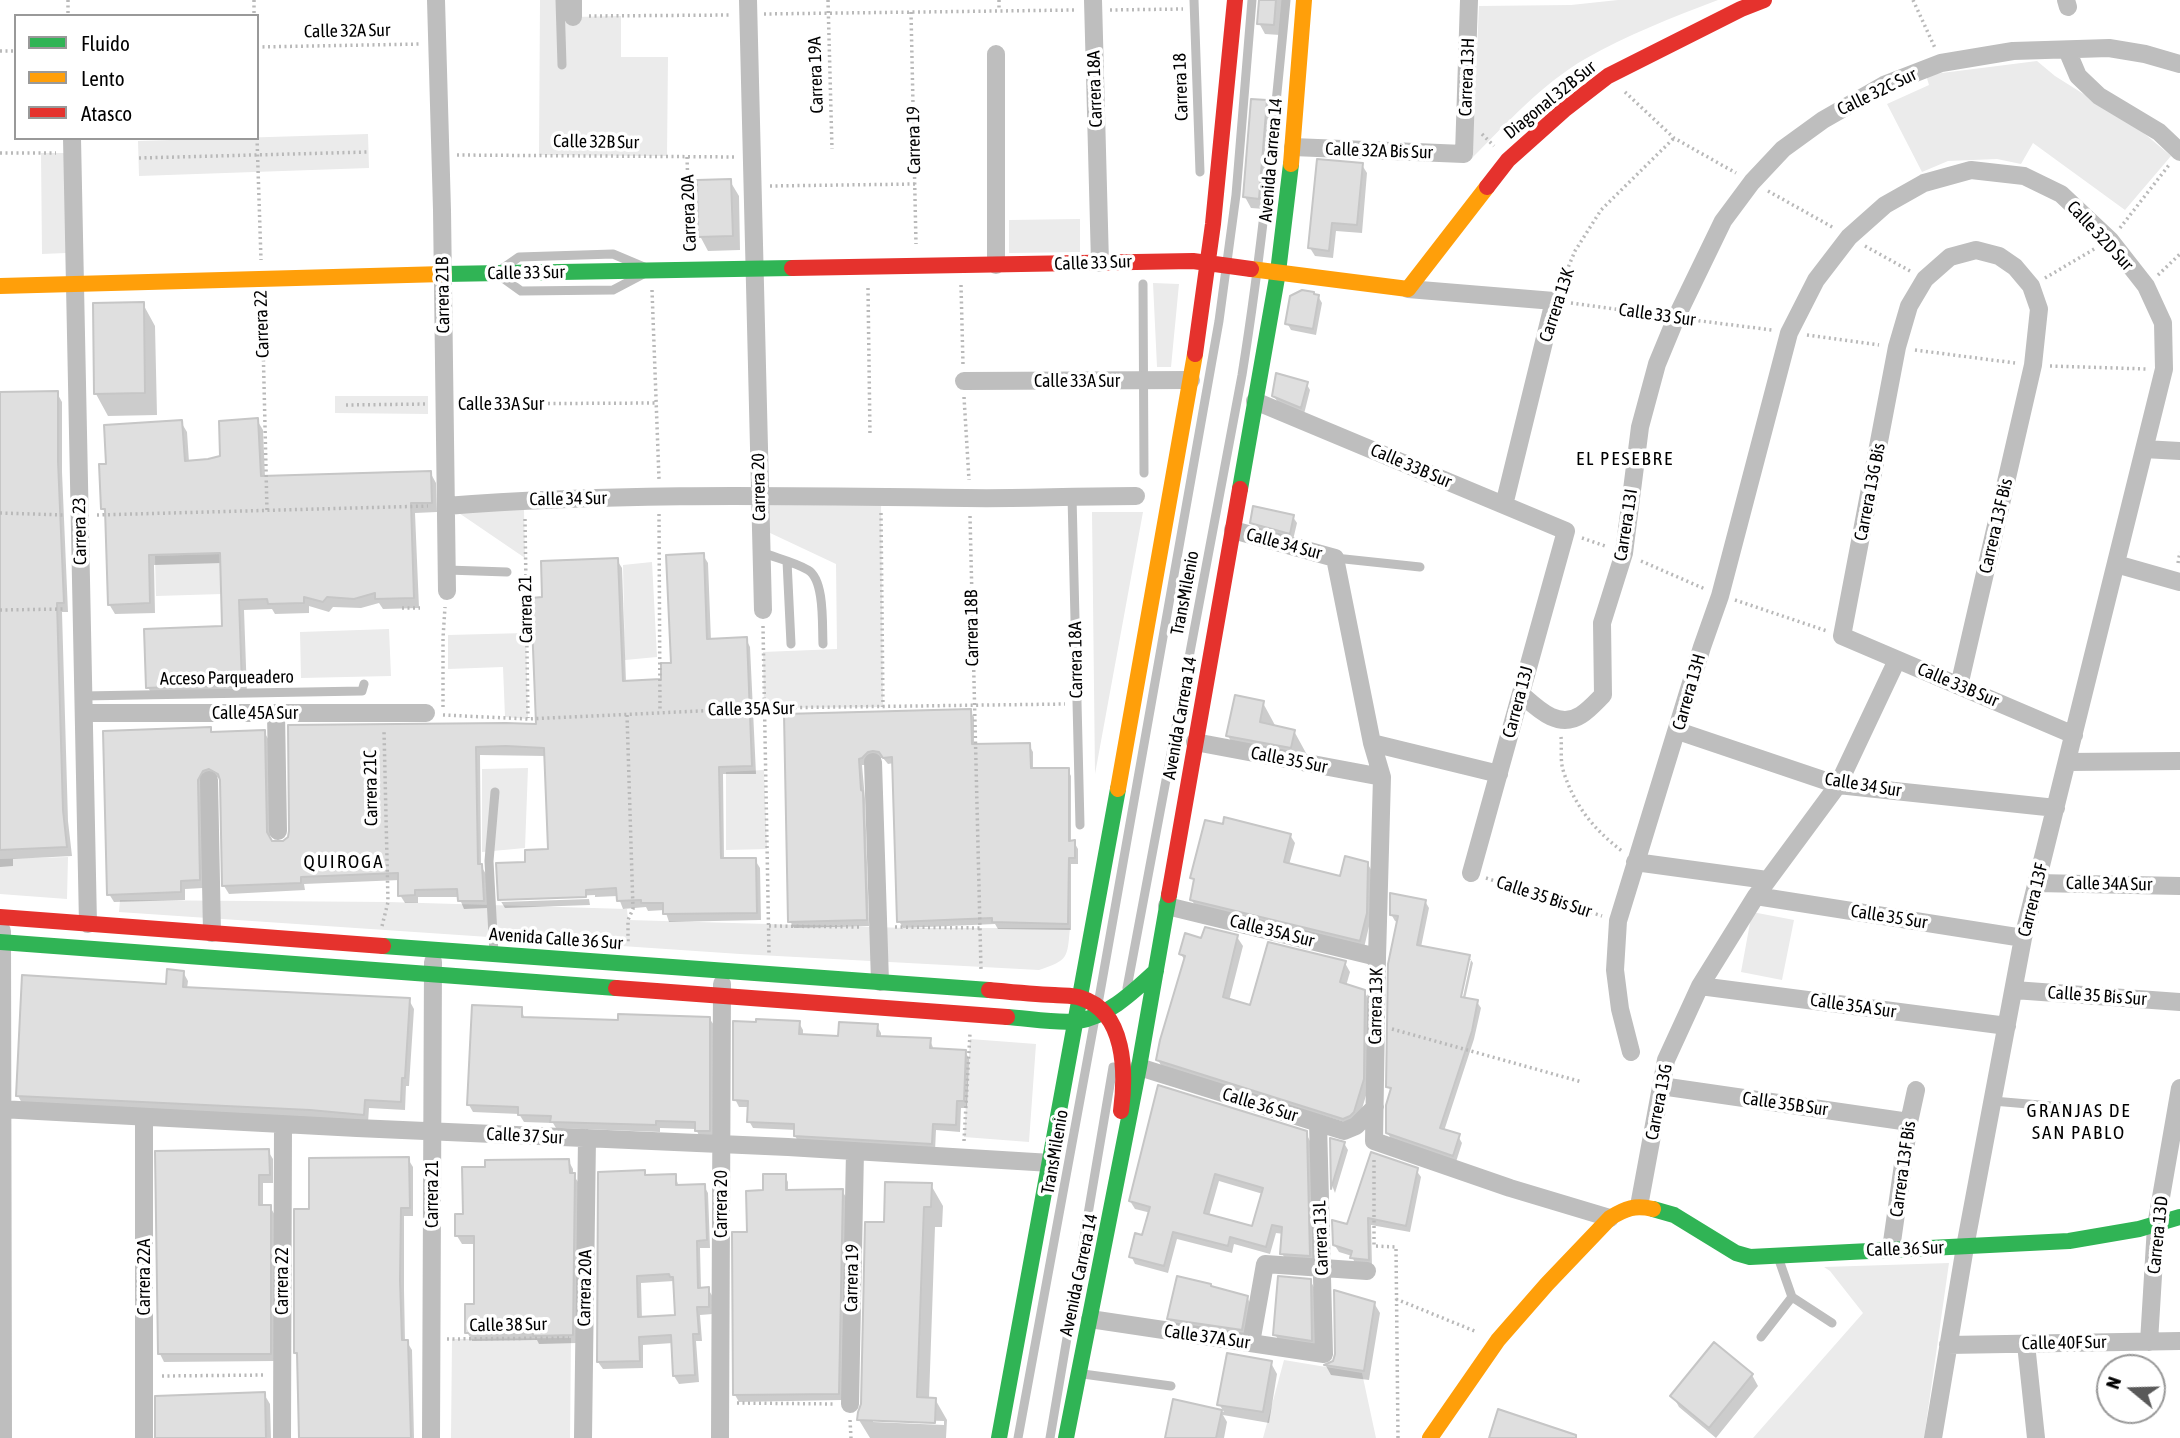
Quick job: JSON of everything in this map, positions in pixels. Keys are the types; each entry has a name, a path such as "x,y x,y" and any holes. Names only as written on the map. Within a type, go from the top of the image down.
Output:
{"main road":[{"path":"999,1438 1191,380 1208,263 1235,0"},
{"name":"Avenida Carrera 14","path":"1066,1438 1139,1067 1278,272 1293,147 1304,0"},
{"name":"Diagonal 32B Sur","path":"1408,289 1508,160 1564,110 1608,76 1764,0"},
{"name":"Calle 33 Sur","path":"0,286 651,270 1193,261 1408,289"},
{"name":"Avenida Calle 36 Sur","path":"1,917 1080,997 1099,1011"},
{"path":"1,942 1076,1022 1099,1011 1124,1004 1156,971"},
{"path":"1090,1319 1097,1244 1123,1096 1122,1061 1118,1040 1099,1011"},
{"path":"1430,1438 1499,1340 1548,1284 1610,1218 1620,1211 1639,1206"},
{"name":"Calle 36 Sur","path":"1639,1206 1674,1215 1743,1256 2069,1241 2157,1226 2180,1217"}],"street":[{"name":"Carrera 21B","path":"436,0 447,591"},
{"name":"Carrera 13H","path":"1464,154 1469,0"},
{"name":"Carrera 18A","path":"1093,5 1100,263"},
{"name":"Carrera 20","path":"748,7 763,610"},
{"name":"Calle 32C Sur","path":"1676,318 1723,221 1752,182 1783,149 1823,120 1884,85 1941,62 2013,51 2109,48 2146,54 2180,64"},
{"path":"2067,50 2078,76 2099,96 2158,132 2180,152"},
{"path":"996,54 996,265"},
{"name":"Carrera 23","path":"72,146 88,924"},
{"name":"Calle 32A Bis Sur","path":"1293,147 1464,154"},
{"name":"Calle 32D Sur","path":"1789,333 1816,279 1849,237 1885,205 1924,183 1971,170 2024,176 2061,194 2110,240 2147,286 2163,323 2164,369"},
{"name":"Carrera 13G Bis","path":"1842,636 1897,347 1909,306 1925,279 1950,257 1976,250 1998,256 2015,267 2031,286 2039,309 2033,365"},
{"name":"Calle 33 Sur","path":"1408,289 1554,301"},
{"name":"Carrera 13K","path":"1504,505 1554,301"},
{"name":"Carrera 13I","path":"1561,721 1579,717 1603,695 1602,623 1624,554 1640,426 1657,364 1676,318"},
{"name":"Carrera 13H","path":"1631,1052 1620,1009 1615,970 1618,921 1720,596 1789,333"},
{"name":"Carrera 13F Bis","path":"1959,686 2033,365"},
{"name":"Carrera 13F","path":"1933,1438 1965,1247 2023,938 2164,369"},
{"name":"Calle 33A Sur","path":"964,381 1191,380"},
{"name":"Calle 33B Sur","path":"1255,401 1566,531"},
{"path":"2144,449 2180,451"},
{"name":"Calle 34 Sur","path":"446,506 524,500 760,495 970,499 1136,496"},
{"name":"Calle 34 Sur","path":"1233,530 1335,558"},
{"name":"Carrera 13J","path":"1471,873 1566,531"},
{"name":"Carrera 13K","path":"1335,558 1372,743 1382,777 1374,1141"},
{"path":"2116,564 2180,582"},
{"name":"Calle 33B Sur","path":"1842,636 2074,735"},
{"name":"Carrera 13G","path":"1639,1206 1666,1060 1700,986 1756,896 1838,785 1897,660"},
{"path":"1521,694 1541,713 1561,721"},
{"name":"Calle 45A Sur","path":"83,705 276,713 435,714"},
{"path":"276,713 278,831"},
{"name":"Calle 34 Sur","path":"1678,731 1838,785 2056,808"},
{"name":"Calle 35 Sur","path":"1195,742 1382,777"},
{"path":"1372,743 1499,774"},
{"path":"2067,762 2180,761"},
{"path":"873,762 880,982"},
{"path":"209,780 212,933"},
{"path":"1635,862 1767,880"},
{"name":"Calle 34A Sur","path":"2037,883 2180,886"},
{"name":"Calle 35 Sur","path":"1756,896 2023,938"},
{"name":"Calle 35A Sur","path":"1167,906 1377,957"},
{"path":"1,917 3,1438"},
{"name":"Carrera 21","path":"431,1438 433,949"},
{"name":"Carrera 20","path":"720,1438 722,970"},
{"name":"Calle 35A Sur","path":"1700,986 2007,1026"},
{"name":"Calle 35 Bis Sur","path":"2014,990 2180,1002"},
{"name":"Calle 36 Sur","path":"1139,1067 1344,1131 1364,1119 1375,1107"},
{"name":"Calle 35B Sur","path":"1661,1086 1909,1122"},
{"name":"Carrera 13D","path":"2149,1342 2157,1226 2180,1088"},
{"name":"Carrera 13F Bis","path":"1891,1249 1916,1090"},
{"name":"Calle 37 Sur","path":"1,1109 1051,1163"},
{"name":"Carrera 22A","path":"144,1116 144,1438"},
{"name":"Carrera 13L","path":"1318,1123 1324,1354"},
{"name":"Carrera 22","path":"282,1438 283,1124"},
{"name":"Carrera 20A","path":"583,1438 587,1139"},
{"path":"1374,1141 1510,1188 1610,1218"},
{"name":"Carrera 19","path":"850,1404 855,1151"},
{"path":"1251,1343 1265,1264 1367,1271"},
{"name":"Calle 37A Sur","path":"1090,1319 1324,1354"},
{"name":"Calle 40F Sur","path":"1948,1345 2180,1341"},
{"path":"2026,1344 2036,1438"}],"lane":[{"path":"561,0 562,65"},
{"name":"TransMilenio","path":"1018,1438 1099,1011 1207,395 1236,195 1252,0"},
{"name":"TransMilenio","path":"1124,1004 1259,270 1286,0"},
{"name":"Carrera 18","path":"1194,4 1200,172"},
{"path":"1143,284 1144,473"},
{"name":"Carrera 18A","path":"1072,496 1080,825"},
{"path":"761,552 810,570 816,577 820,589 823,644"},
{"path":"1335,558 1420,567"},
{"path":"787,561 791,644"},
{"path":"447,570 507,572"},
{"name":"Acceso Parqueadero","path":"83,705 362,691 364,684"},
{"path":"494,955 489,860 495,792"},
{"path":"1049,1438 1122,1019"},
{"path":"1993,1101 2075,1108"},
{"path":"1777,1255 1792,1297 1832,1323"},
{"path":"1762,1336 1792,1297"},
{"path":"1078,1373 1171,1386"}],"path":[{"name":"Carrera 19A","path":"828,0 832,149"},
{"path":"999,0 999,11"},
{"path":"1913,0 1941,62"},
{"path":"573,8 748,7 828,13 999,11 1093,5 1194,4"},
{"name":"Carrera 19","path":"911,12 916,267"},
{"name":"Calle 32A Sur","path":"259,47 437,44"},
{"path":"1465,117 1508,160"},
{"name":"Carrera 13K","path":"1554,301 1575,251 1601,210 1674,138"},
{"name":"Carrera 22","path":"257,140 267,511"},
{"path":"0,153 72,146"},
{"path":"139,158 368,152"},
{"name":"Calle 32B Sur","path":"440,154 752,157"},
{"name":"Carrera 20A","path":"687,156 691,270"},
{"path":"753,186 915,184"},
{"path":"2147,286 2180,254"},
{"name":"Carrera 18B","path":"960,266 970,499 982,989"},
{"path":"868,268 870,436"},
{"name":"Calle 33 Sur","path":"1554,301 2033,365 2164,369"},
{"name":"Calle 33A Sur","path":"346,405 656,403"},
{"path":"881,497 883,707"},
{"name":"Carrera 21","path":"524,500 528,719"},
{"path":"0,513 80,515 446,506"},
{"path":"435,714 447,591"},
{"path":"0,610 82,608"},
{"path":"402,608 420,608"},
{"path":"763,610 769,974"},
{"name":"Calle 35A Sur","path":"435,714 528,719 764,708 1077,704"},
{"name":"Carrera 21C","path":"379,945 388,902 384,712"},
{"path":"627,714 633,909 628,920 628,963"},
{"path":"1561,721 1562,768 1581,812 1608,841 1635,862"},
{"name":"Calle 35 Bis Sur","path":"1471,873 1618,921"},
{"path":"963,1157 972,1014"},
{"path":"1376,1025 1582,1082"},
{"path":"1374,1141 1374,1246 1396,1247 1398,1438"},
{"path":"1396,1299 1499,1340"},
{"name":"Calle 38 Sur","path":"431,1339 584,1338"},
{"path":"144,1376 282,1375"},
{"path":"720,1403 850,1404"}],"shaded area":[{"path":"540,0 573,0 573,17 621,16 621,57 668,57 667,156 539,155"},
{"path":"1618,0 1718,0 1634,34 1569,69 1526,105 1472,158 1479,6 1571,5"},
{"path":"2037,61 2055,76 2139,129 2171,156 2125,210 2033,143 2021,164 1997,159 1948,161 1922,172 1887,104 1929,85 1926,75"},
{"path":"368,134 369,168 139,176 138,141 259,140 259,137"},
{"path":"41,153 65,153 66,253 42,254"},
{"path":"1080,219 1080,252 1009,253 1009,220"},
{"path":"1153,283 1179,284 1171,367 1157,367"},
{"path":"335,396 428,396 428,414 335,413"},
{"path":"881,500 883,707 764,708 763,652 837,649 836,564 768,532 769,501"},
{"path":"524,510 525,558 456,511"},
{"path":"1092,512 1143,512 1095,774"},
{"path":"220,554 222,594 156,596 155,556"},
{"path":"652,562 657,657 625,660 623,565"},
{"path":"389,629 391,676 301,678 300,632"},
{"path":"526,633 528,719 505,717 503,667 448,669 448,635"},
{"path":"528,768 525,848 482,852 482,769"},
{"path":"764,770 767,849 726,850 726,772"},
{"path":"68,857 67,899 0,894 0,859"},
{"path":"120,900 388,902 627,909 628,920 908,928 1070,928 1065,956 1039,970 740,954 119,912"},
{"path":"1752,912 1794,920 1782,980 1741,972"},
{"path":"970,1039 1036,1044 1029,1142 964,1137"},
{"path":"1949,1263 1924,1438 1753,1438 1863,1313 1824,1267"},
{"path":"571,1338 570,1438 451,1438 452,1339"},
{"path":"1284,1360 1362,1373 1376,1438 1263,1438"}],"building":[{"path":"1259,0 1276,0 1274,25 1257,24"},
{"path":"1251,99 1267,100 1259,199 1243,197"},
{"path":"1317,159 1363,163 1357,225 1332,223 1329,251 1308,248"},
{"path":"731,179 733,236 698,237 697,180"},
{"path":"1302,290 1319,295 1313,329 1285,324 1290,296"},
{"path":"144,302 145,393 94,394 93,303"},
{"path":"1276,373 1308,382 1301,408 1272,396"},
{"path":"58,391 64,603 57,603 63,810 67,847 0,850 0,392"},
{"path":"258,418 261,476 431,471 432,503 411,503 414,598 375,599 375,593 354,599 327,597 323,602 304,597 304,603 268,604 267,599 239,600 242,684 146,688 144,629 222,626 220,553 149,555 150,603 108,605 105,509 101,509 99,464 106,464 104,425 182,420 185,461 220,456 219,421"},
{"path":"1253,506 1294,515 1290,534 1250,523"},
{"path":"704,553 707,639 747,637 752,766 719,767 721,858 756,858 757,913 663,914 663,903 617,901 616,888 586,890 586,897 498,900 496,863 525,862 525,850 548,849 544,748 506,746 476,747 478,864 482,864 484,901 458,901 457,889 415,890 415,895 398,896 398,873 301,877 301,883 222,886 220,780 218,774 209,769 203,771 198,780 200,880 181,881 181,892 107,895 103,731 211,727 211,732 265,730 267,832 272,841 283,841 288,837 289,831 288,725 536,724 531,598 542,597 541,561 618,558 623,681 661,679 661,663 671,663 666,555"},
{"path":"1235,695 1264,701 1260,722 1295,730 1291,748 1226,736"},
{"path":"971,709 972,744 1030,743 1031,768 1069,768 1069,841 1075,840 1075,858 1069,858 1068,924 992,922 992,918 897,922 892,757 883,758 879,752 873,751 859,759 863,791 867,920 788,922 784,714"},
{"path":"1224,817 1291,834 1284,862 1340,876 1345,856 1368,862 1367,913 1360,941 1190,900 1194,879 1190,878 1205,820 1223,824"},
{"path":"1390,893 1426,900 1417,945 1470,955 1461,997 1478,1000 1472,1031 1440,1128 1460,1134 1453,1156 1386,1133 1386,1105 1391,1088 1386,1087 1388,964 1398,916 1390,915"},
{"path":"1205,927 1238,935 1223,997 1250,1005 1268,942 1346,961 1340,982 1365,990 1364,1079 1354,1112 1350,1116 1343,1119 1156,1060 1185,956 1179,954 1185,933 1201,938"},
{"path":"167,969 184,971 183,987 410,998 401,1102 365,1100 364,1115 16,1096 22,975 166,984"},
{"path":"472,1005 522,1007 522,1017 618,1020 618,1014 710,1017 710,1131 695,1131 695,1122 656,1121 656,1125 550,1122 551,1116 518,1115 518,1107 467,1105"},
{"path":"756,1019 800,1021 799,1034 838,1036 839,1022 878,1024 877,1036 931,1038 930,1048 966,1050 964,1101 957,1101 956,1125 933,1124 932,1144 794,1136 794,1124 747,1122 748,1101 733,1100 733,1021 756,1022"},
{"path":"1158,1085 1307,1131 1310,1256 1280,1254 1282,1227 1272,1225 1266,1247 1230,1237 1228,1246 1173,1232 1164,1266 1129,1257 1135,1233 1142,1235 1150,1207 1129,1201","holes":["1215,1174 1263,1188 1252,1226 1204,1213"]},
{"path":"1330,1138 1345,1142 1331,1189"},
{"path":"269,1149 270,1175 259,1175 259,1205 271,1205 271,1354 158,1354 155,1151"},
{"path":"1371,1152 1418,1168 1406,1226 1368,1218 1369,1260 1350,1258 1352,1251 1333,1245 1332,1220 1347,1224"},
{"path":"409,1157 410,1208 401,1208 400,1280 402,1340 408,1340 411,1438 299,1438 297,1353 294,1353 294,1209 309,1209 309,1158"},
{"path":"569,1159 570,1173 575,1173 573,1335 533,1336 533,1332 465,1333 465,1304 474,1304 474,1236 455,1236 455,1214 463,1214 462,1167 485,1167 485,1160"},
{"path":"645,1170 645,1175 676,1174 676,1185 705,1184 707,1240 697,1241 698,1288 709,1287 709,1307 697,1307 699,1334 693,1334 695,1375 673,1376 671,1335 639,1337 640,1361 597,1362 598,1172","holes":["669,1274 673,1277 675,1315 638,1317 637,1276"]},
{"path":"763,1174 786,1174 786,1190 843,1189 839,1394 733,1395 732,1232 747,1232 746,1191 763,1190"},
{"path":"885,1182 932,1183 931,1207 924,1207 917,1397 936,1398 935,1423 857,1420 861,1404 865,1222 884,1222"},
{"path":"1177,1276 1248,1296 1242,1330 1167,1319"},
{"path":"1278,1276 1311,1279 1312,1341 1273,1335"},
{"path":"1334,1290 1375,1302 1364,1371 1324,1365 1333,1361 1335,1354"},
{"path":"1714,1342 1753,1374 1709,1428 1670,1396"},
{"path":"1227,1353 1272,1361 1263,1412 1217,1405"},
{"path":"265,1392 266,1438 155,1438 155,1396"},
{"path":"1173,1399 1222,1410 1216,1438 1165,1438"},
{"path":"1498,1409 1576,1435 1576,1438 1489,1438"}],"traffic: fast":[{"path":"1240,489 1278,272 1291,164"},
{"path":"444,274 792,268"},
{"path":"999,1438 1118,789"},
{"path":"1066,1438 1139,1067 1169,895"},
{"path":"0,942 616,988"},
{"path":"383,946 989,990"},
{"path":"1007,1017 1062,1022 1089,1018 1120,1002 1156,971"},
{"path":"1653,1209 1674,1215 1736,1253 1750,1257 2069,1241 2139,1229 2180,1217"}],"traffic: slow":[{"path":"1291,164 1304,0"},
{"path":"1251,269 1408,289 1487,187"},
{"path":"0,286 444,274"},
{"path":"1118,789 1195,354"},
{"path":"1430,1438 1498,1340 1610,1218 1631,1208 1653,1209"}],"traffic: jam":[{"path":"1195,354 1213,224 1235,0"},
{"path":"1487,187 1508,160 1564,110 1608,76 1764,0"},
{"path":"792,268 1193,261 1251,269"},
{"path":"1169,895 1240,489"},
{"path":"0,917 383,946"},
{"path":"616,988 1007,1017"},
{"path":"989,990 1075,996 1096,1005 1107,1016 1120,1046 1123,1079 1121,1111"}],"district":[{"name":"EL PESEBRE","path":"1625,459"},
{"name":"QUIROGA","path":"344,862"},
{"name":"GRANJAS DE SAN PABLO","path":"2079,1122"}]}
